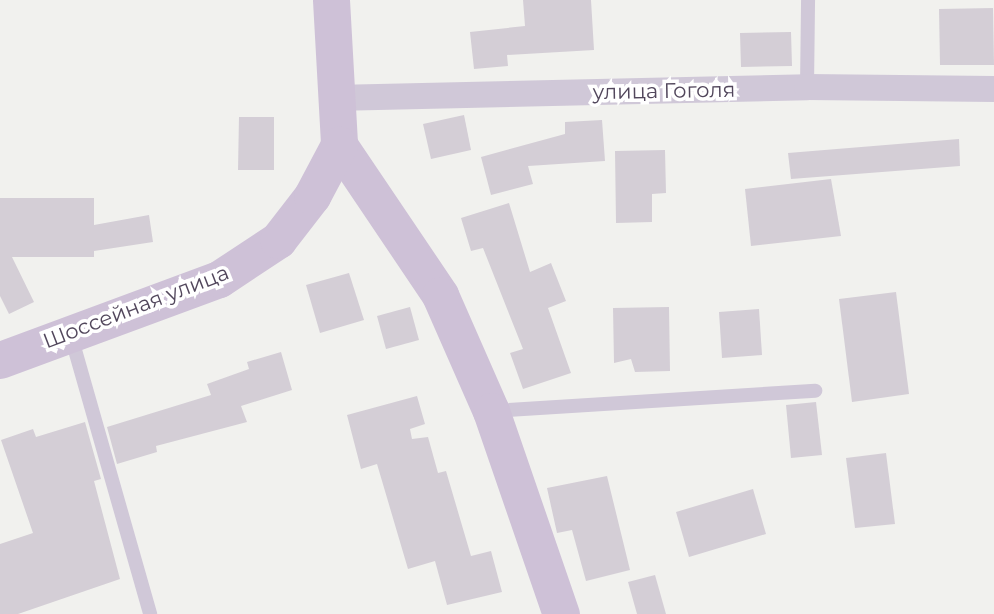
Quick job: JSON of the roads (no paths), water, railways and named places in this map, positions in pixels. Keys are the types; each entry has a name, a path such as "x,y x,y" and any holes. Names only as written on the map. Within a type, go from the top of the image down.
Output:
{"main road":[{"path":"331,0 334,98 339,145 440,295 491,411 561,614"},
{"name":"Шоссейная улица","path":"0,360 219,279 278,240 312,196 339,145"}],"street":[{"name":"улица Гоголя","path":"334,98 807,87 994,89"}],"lane":[{"path":"807,87 808,0"},
{"path":"70,333 150,614"},
{"path":"491,411 815,391"}]}
